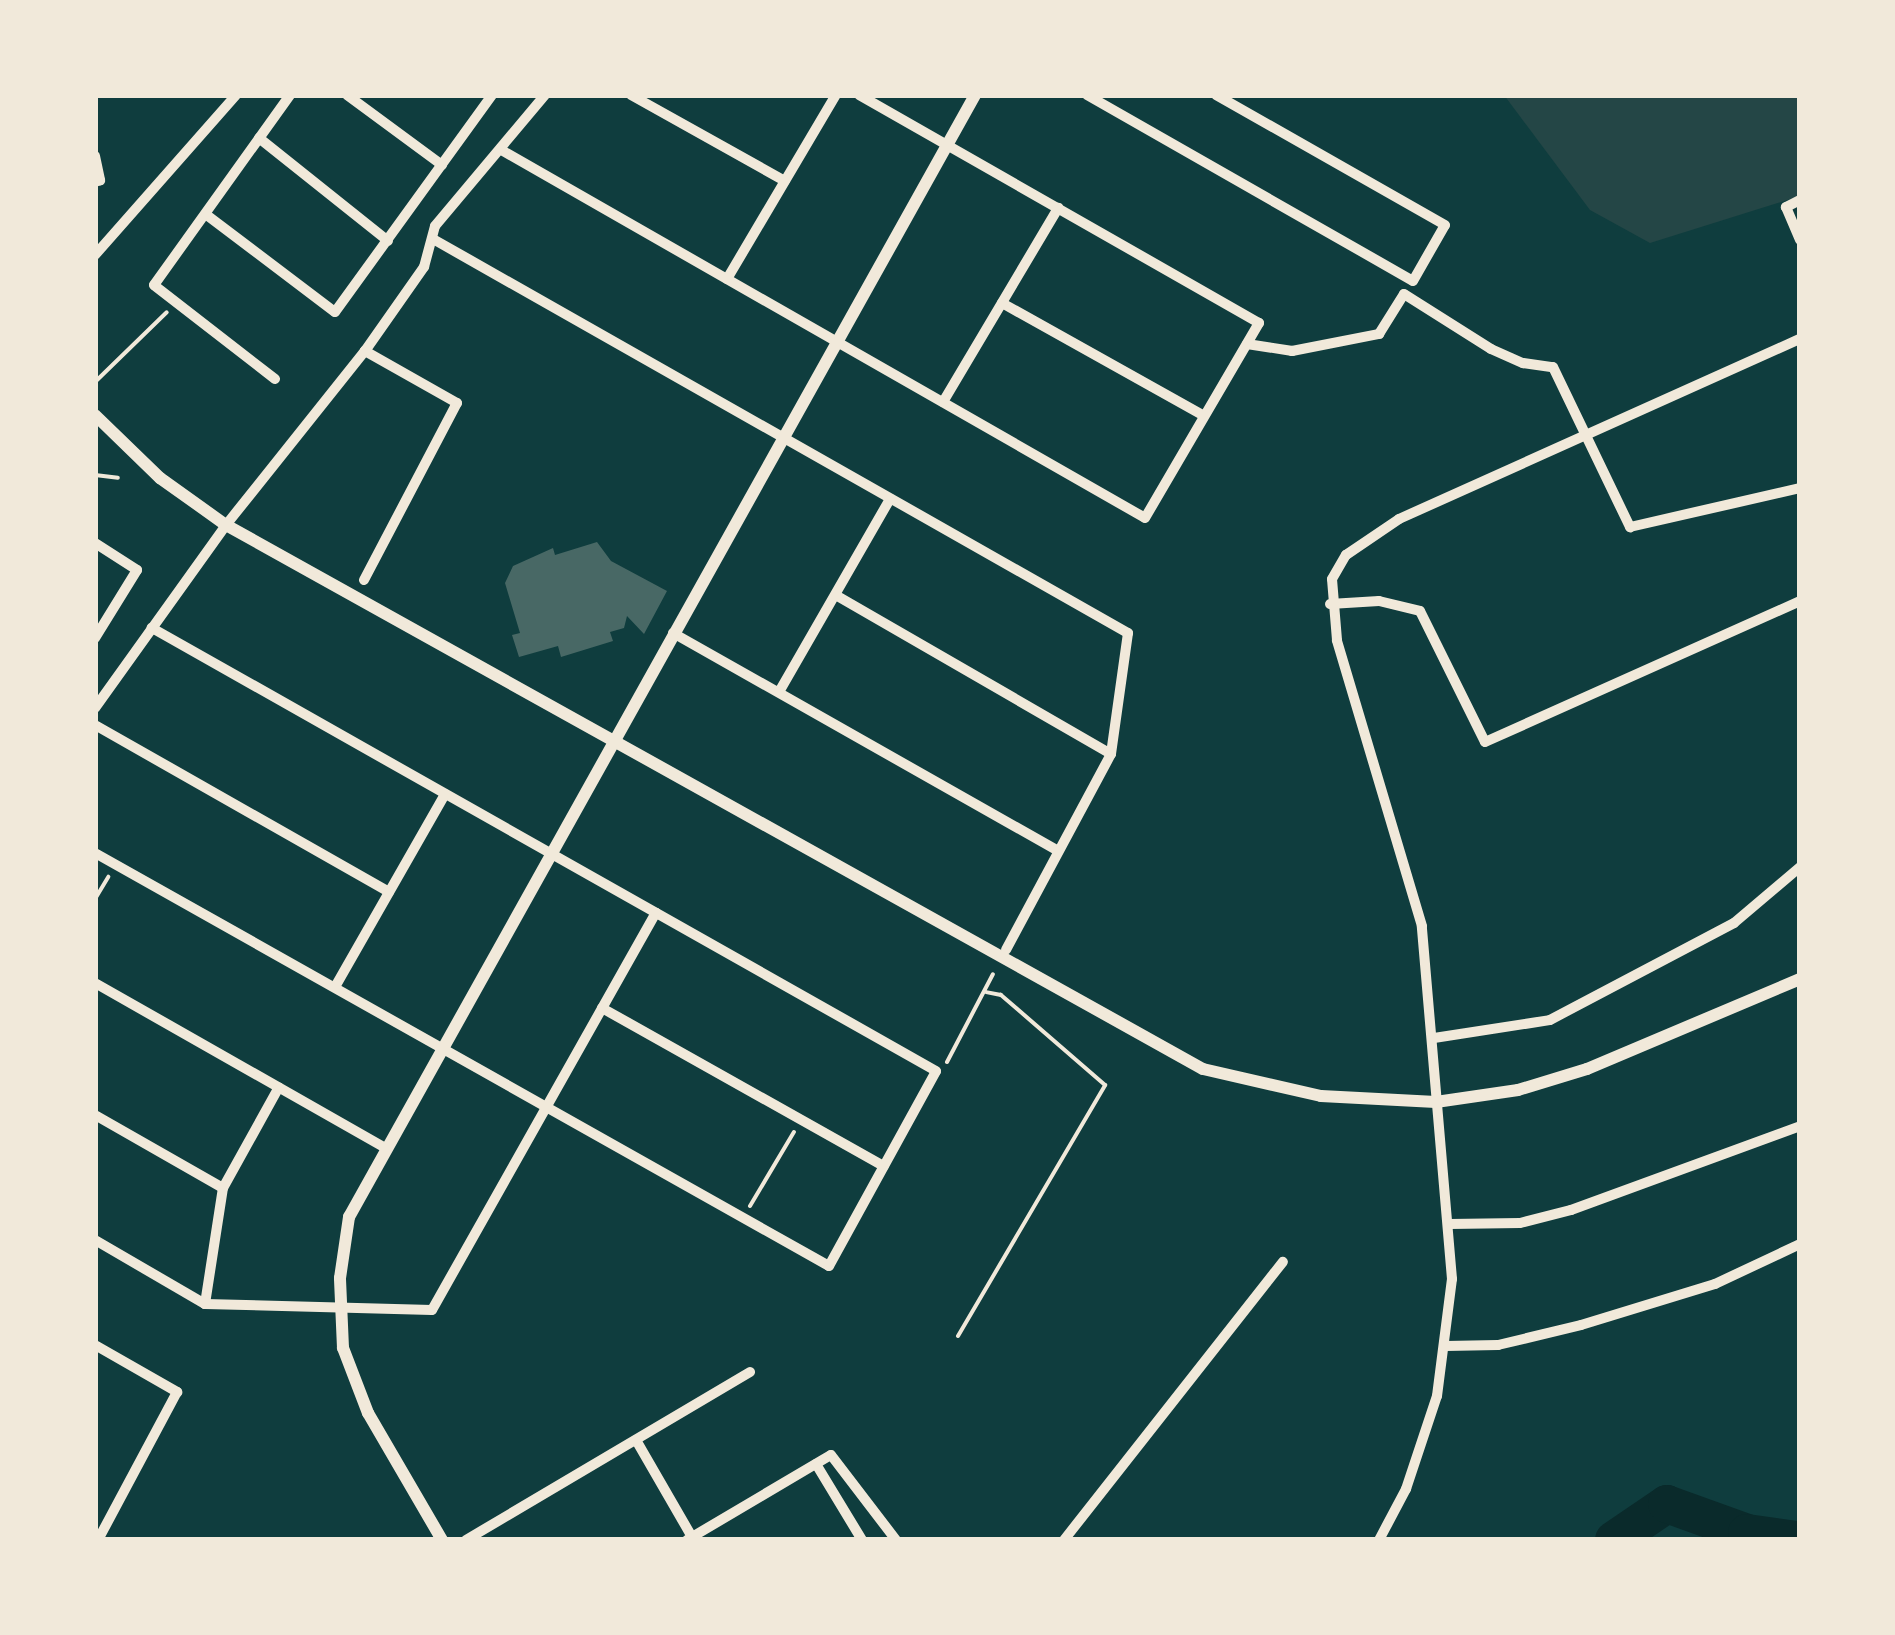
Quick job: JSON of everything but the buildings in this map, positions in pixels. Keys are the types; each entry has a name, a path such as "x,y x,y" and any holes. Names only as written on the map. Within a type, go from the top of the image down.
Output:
{"street":[{"path":"95,255 236,95"},
{"path":"275,378 154,285 208,216 290,95"},
{"path":"346,95 442,165"},
{"path":"208,216 335,312 492,95"},
{"path":"95,708 226,525 365,351 424,267 447,212 503,150 545,95"},
{"path":"631,95 785,182"},
{"path":"727,279 836,95"},
{"path":"503,150 1145,518 1258,323 860,95"},
{"path":"442,1540 361,1397 343,1348 340,1308 349,1217 384,1147 976,95"},
{"path":"1086,95 1413,281 1446,225 1216,95"},
{"path":"258,138 388,240"},
{"path":"95,156 100,180 95,182"},
{"path":"1800,200 1786,207 1800,240"},
{"path":"944,402 1058,208"},
{"path":"433,239 1128,633 1112,754 1006,950"},
{"path":"1246,344 1292,351 1379,334 1404,294 1491,349 1523,363 1554,367 1630,527 1800,488"},
{"path":"1002,303 1204,416"},
{"path":"1379,1540 1426,1436 1446,1346 1450,1224 1422,926 1355,710 1330,604 1332,579 1366,536 1586,432 1800,339"},
{"path":"364,580 457,403 365,351"},
{"path":"95,415 160,478 226,525 610,744 1203,1069 1321,1096 1436,1102 1518,1090 1588,1069 1800,979"},
{"path":"779,692 839,597 890,499"},
{"path":"95,543 137,570 95,638"},
{"path":"839,597 1112,754"},
{"path":"1330,604 1379,601 1420,610 1486,742 1800,601"},
{"path":"95,852 829,1266 936,1072 152,628"},
{"path":"673,632 1058,851"},
{"path":"95,725 390,892"},
{"path":"334,987 445,794"},
{"path":"1434,1038 1550,1020 1734,922 1769,900 1800,867"},
{"path":"95,1240 205,1304 432,1310 656,914"},
{"path":"95,983 384,1147"},
{"path":"602,1008 884,1166"},
{"path":"205,1304 223,1188 279,1087"},
{"path":"95,1115 223,1188"},
{"path":"1450,1224 1520,1223 1571,1210 1800,1126"},
{"path":"1446,1346 1498,1346 1581,1325 1715,1284 1800,1244"},
{"path":"1064,1540 1284,1262"},
{"path":"95,1345 177,1392 98,1540"},
{"path":"466,1540 750,1372"},
{"path":"636,1440 690,1538 831,1455 846,1468 896,1540"},
{"path":"816,1464 862,1540"}],"path":[{"path":"95,382 176,302"},
{"path":"95,475 118,478"},
{"path":"95,899 115,864"},
{"path":"936,1072 993,974"},
{"path":"997,992 1002,984"},
{"path":"958,1336 1104,1084 997,992 986,992"},
{"path":"743,1217 801,1120"}],"shaded area":[{"path":"1504,95 1800,95 1800,196 1650,243 1590,210"}],"waterway":[{"path":"1614,1540 1667,1504 1747,1533 1797,1540"}]}
